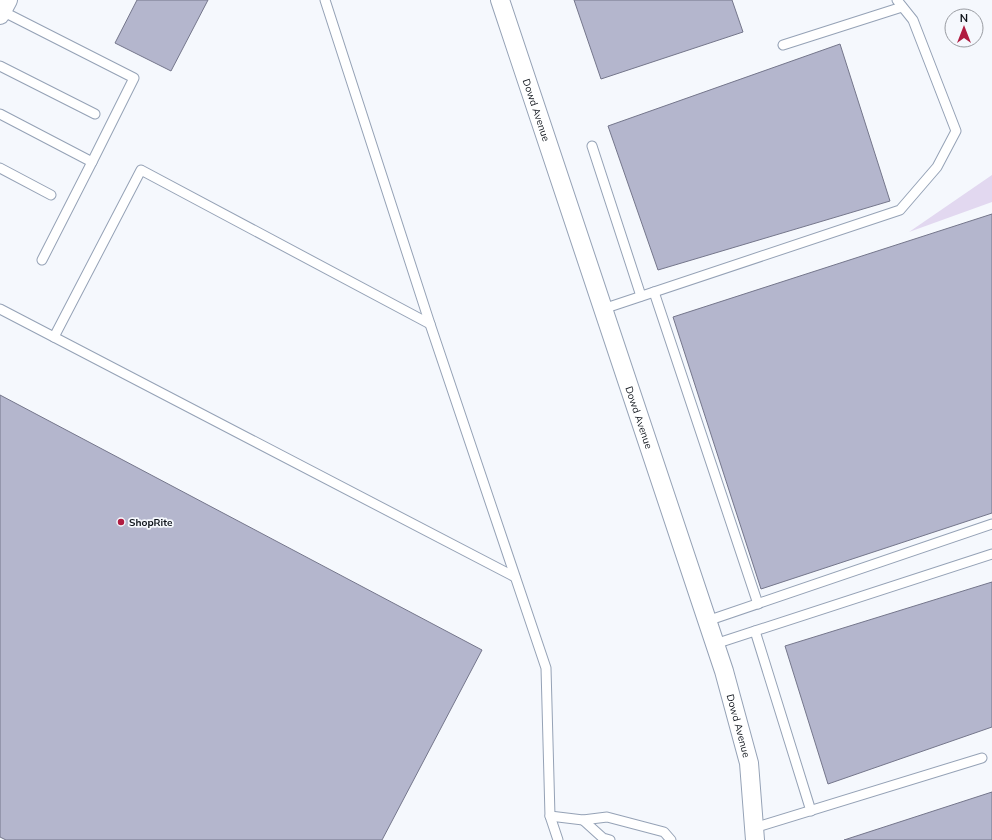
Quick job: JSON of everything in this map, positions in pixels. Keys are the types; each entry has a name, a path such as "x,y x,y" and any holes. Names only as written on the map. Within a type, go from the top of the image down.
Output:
{"street":[{"name":"Dowd Avenue","path":"500,0 738,716 749,762 755,834"}],"lane":[{"path":"325,0 430,324 546,668 550,816 558,840"},
{"path":"603,309 900,210 937,167 956,131 913,20 900,4 783,45"},
{"path":"3,9 134,78 42,260"},
{"path":"0,66 95,114"},
{"path":"0,114 92,162"},
{"path":"592,146 642,296"},
{"path":"0,168 51,195"},
{"path":"54,337 141,170 430,324"},
{"path":"654,292 758,604"},
{"path":"0,309 515,577"},
{"path":"707,621 992,524"},
{"path":"715,644 992,554"},
{"path":"755,631 811,811"},
{"path":"755,834 811,811 982,758"},
{"path":"550,816 584,820 607,817 664,832 671,840"},
{"path":"584,820 603,838 610,840"}],"shaded area":[{"path":"992,175 992,202 909,232"}],"building":[{"path":"137,0 208,0 171,71 115,43"},
{"path":"574,0 732,0 743,32 601,79"},
{"path":"840,44 890,201 658,270 608,126"},
{"path":"992,214 992,513 761,589 673,317"},
{"name":"ShopRite","path":"0,395 482,650 382,840 6,840 0,837"},
{"path":"992,582 992,727 828,784 785,646"},
{"path":"992,792 992,840 844,840"}],"place":[{"name":"ShopRite","path":"121,522"}]}
